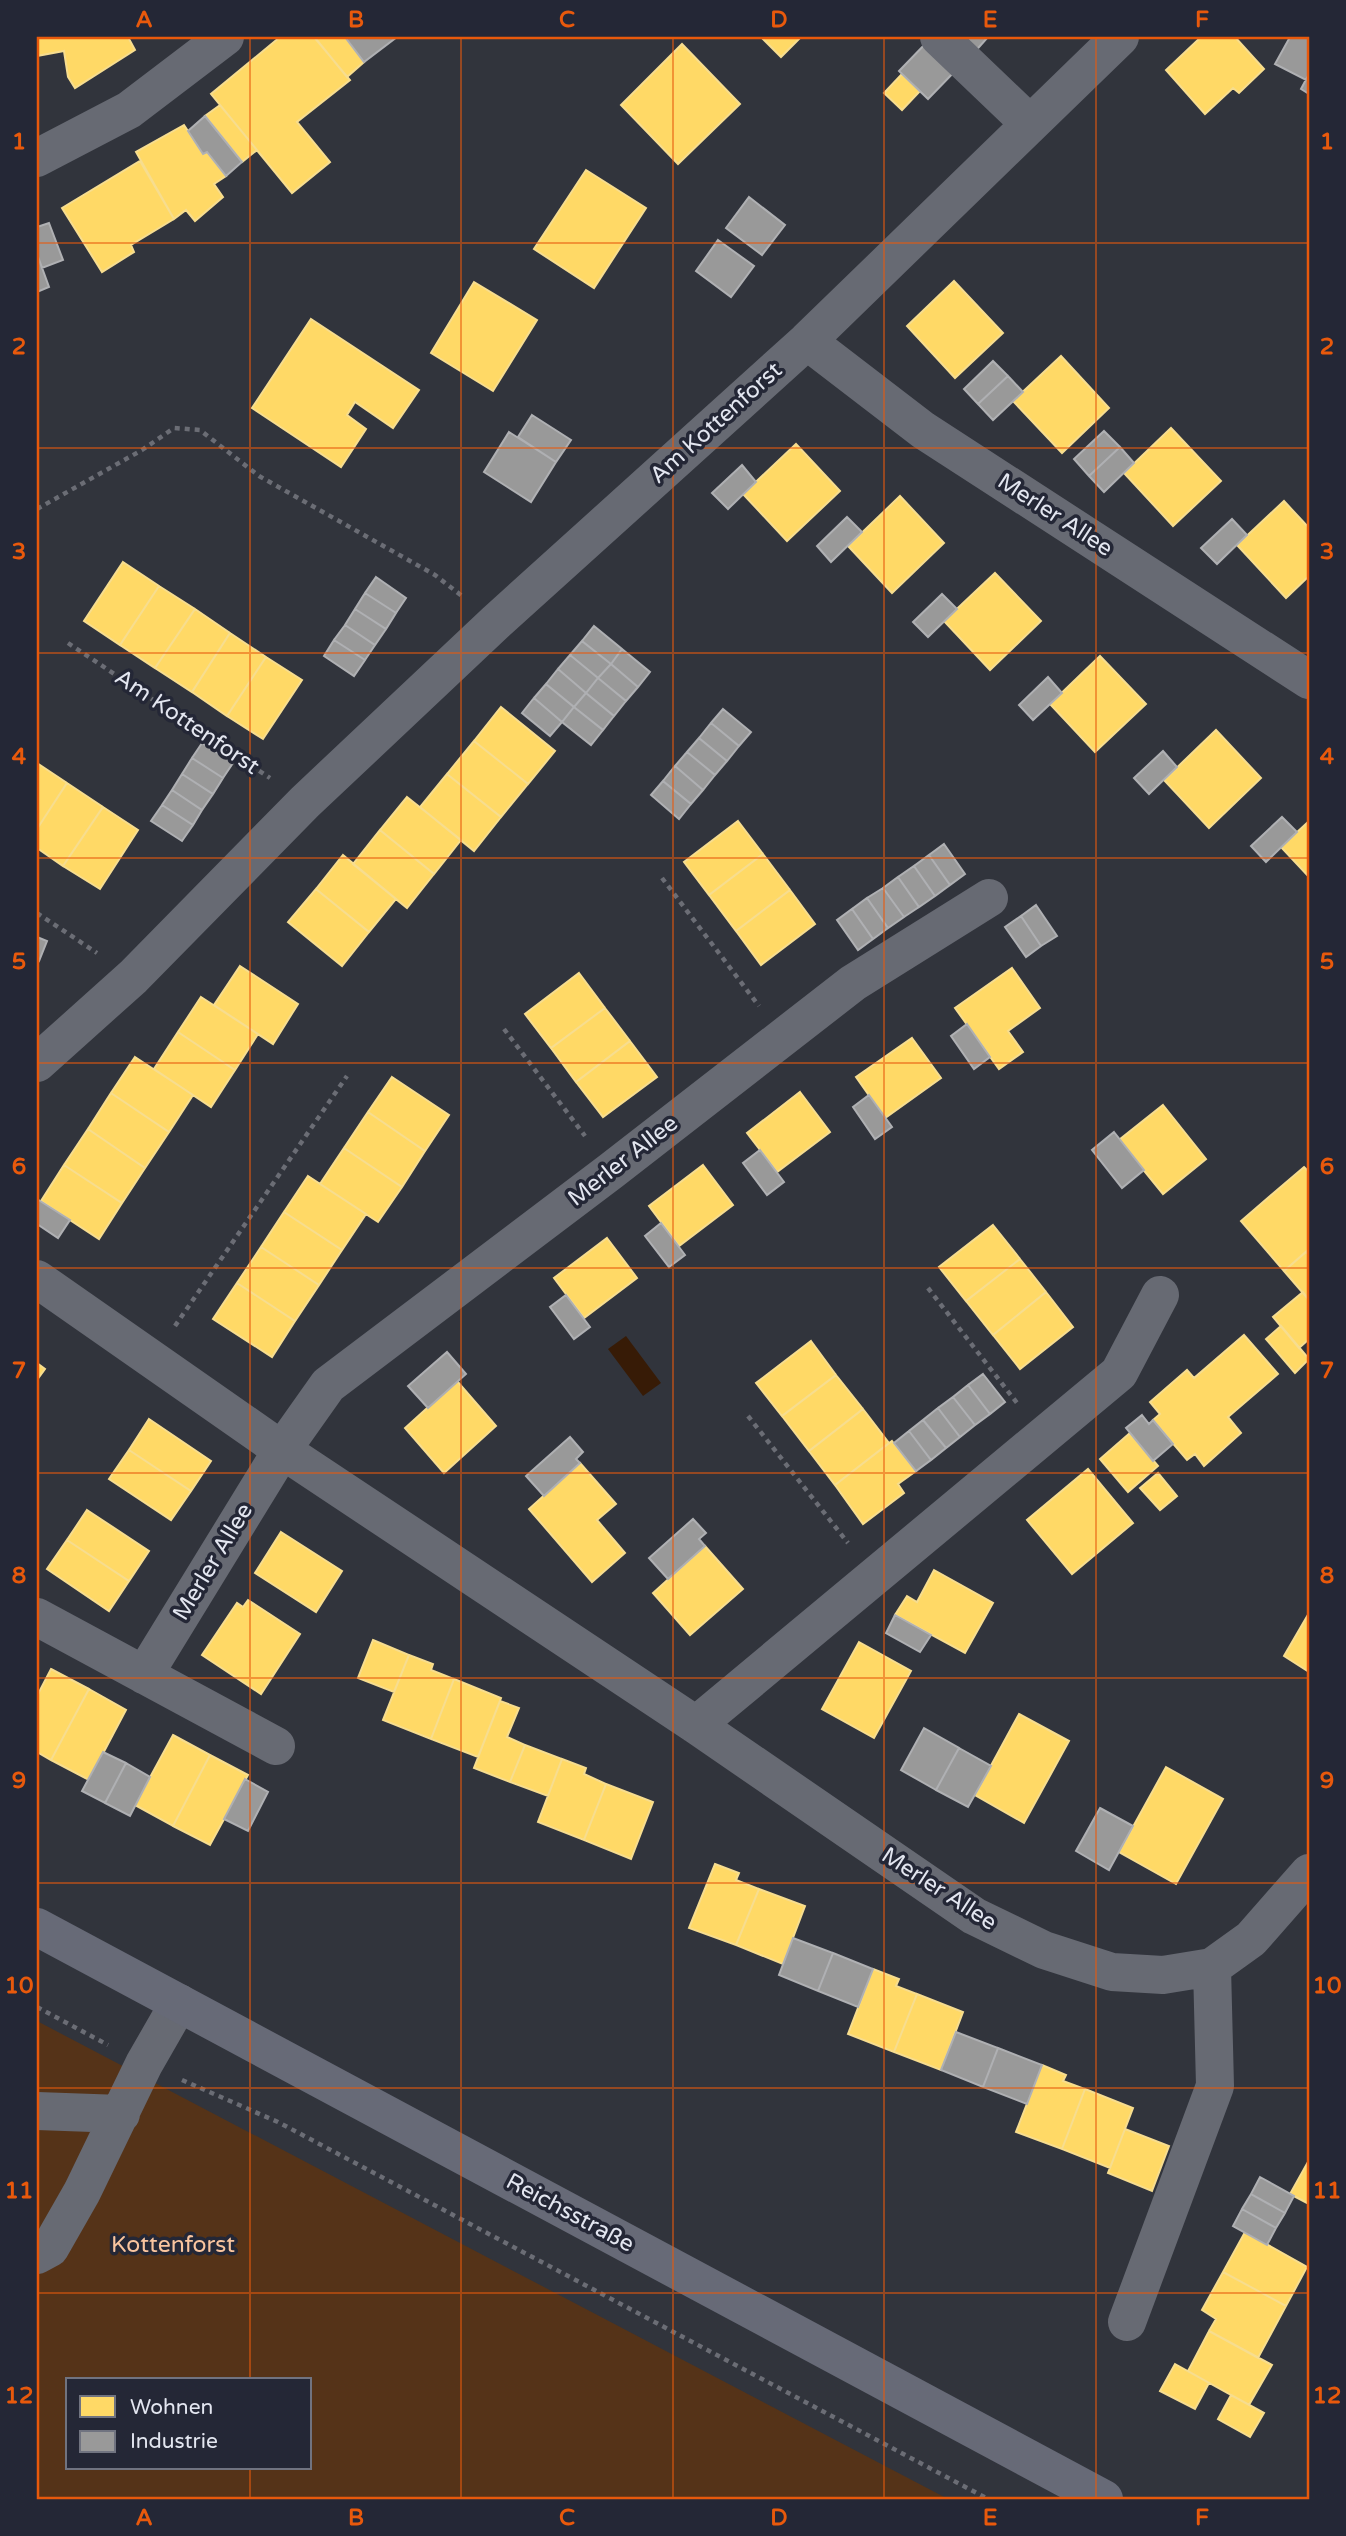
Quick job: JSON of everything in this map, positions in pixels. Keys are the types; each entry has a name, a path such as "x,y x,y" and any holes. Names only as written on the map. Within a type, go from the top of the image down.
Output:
{"main road":[{"name":"Reichsstraße","path":"37,1927 1104,2499"}],"street":[{"path":"37,158 129,110 225,37"},
{"path":"939,37 1030,124"},
{"name":"Am Kottenforst","path":"37,1063 133,977 305,802 496,622 807,341 1120,37"},
{"name":"Merler Allee","path":"807,341 923,430 1309,680"},
{"name":"Merler Allee","path":"144,1675 282,1450 328,1385 611,1171 853,983 989,898"},
{"name":"Merler Allee","path":"37,1279 282,1450 696,1725 974,1916 1044,1950 1112,1972 1163,1975 1212,1967 1251,1939 1289,1899 1309,1873"},
{"path":"696,1725 1119,1373 1160,1295"},
{"path":"37,1617 276,1746"},
{"path":"1127,2322 1214,2086 1212,1967"},
{"path":"37,2255 50,2248 82,2192 144,2064 179,2003"},
{"path":"37,2111 121,2113"}],"path":[{"path":"37,509 142,450 174,428 200,430 259,476 435,575 496,622"},
{"name":"Am Kottenforst","path":"68,643 305,802"},
{"path":"662,878 783,1037"},
{"path":"37,913 133,977"},
{"path":"504,1029 611,1171"},
{"path":"153,1359 347,1076"},
{"path":"928,1287 1043,1436"},
{"path":"748,1416 874,1577"},
{"path":"37,2007 144,2064 278,2122 988,2499"}],"green space":[{"name":"Kottenforst","path":"37,2021 948,2499 37,2499"}],"shaded area":[{"path":"626,1336 661,1383 643,1396 608,1349"}],"building: Wohnen":[{"path":"37,37 128,37 135,50 75,88 68,77 64,51 37,56"},
{"path":"280,37 314,37 350,80 297,122 330,162 292,193 211,94"},
{"path":"345,37 364,62 347,77 316,39"},
{"path":"761,37 801,37 781,57"},
{"path":"1201,37 1235,37 1264,69 1239,93 1233,88 1205,114 1166,70"},
{"path":"682,44 740,104 678,164 621,105"},
{"path":"902,74 920,91 902,110 884,93"},
{"path":"220,105 257,150 242,162 205,116"},
{"path":"184,125 203,154 207,152 226,176 214,184 223,197 195,221 186,210 174,219 136,152"},
{"path":"140,161 174,219 131,245 134,252 102,272 62,208"},
{"path":"586,170 646,208 594,288 534,249"},
{"path":"954,281 1003,333 955,378 907,326"},
{"path":"474,282 537,320 493,391 431,353"},
{"path":"311,319 419,390 393,428 355,402 347,415 366,429 341,467 252,408"},
{"path":"1061,356 1109,408 1062,453 1013,401"},
{"path":"1171,428 1221,481 1173,526 1124,473"},
{"path":"796,444 840,491 787,541 743,494"},
{"path":"900,496 944,543 892,593 848,546"},
{"path":"1284,501 1309,528 1309,576 1286,598 1237,545"},
{"path":"123,562 159,586 120,645 84,621"},
{"path":"995,573 1041,621 990,670 944,621"},
{"path":"159,586 195,609 155,668 120,645"},
{"path":"195,609 230,633 192,692 155,668"},
{"path":"230,633 266,657 227,716 192,692"},
{"path":"1100,656 1146,704 1095,752 1050,704"},
{"path":"266,657 302,680 263,739 227,716"},
{"path":"501,707 555,751 528,784 474,741"},
{"path":"1216,730 1261,778 1209,828 1164,780"},
{"path":"474,741 528,784 501,817 447,774"},
{"path":"37,763 67,783 37,829"},
{"path":"447,774 501,817 474,851 420,807"},
{"path":"67,783 103,807 63,866 37,848 37,829"},
{"path":"407,797 461,840 434,874 380,830"},
{"path":"103,807 138,830 100,889 63,866"},
{"path":"738,821 763,854 709,895 684,862"},
{"path":"1309,821 1309,877 1281,847"},
{"path":"380,830 434,874 407,908 353,864"},
{"path":"763,854 790,890 736,931 709,895"},
{"path":"343,855 396,899 369,932 316,889"},
{"path":"316,889 369,932 342,966 288,922"},
{"path":"790,890 815,924 761,965 736,931"},
{"path":"240,966 298,1004 273,1044 214,1005"},
{"path":"1012,968 1040,1008 1008,1031 1023,1052 999,1069 955,1008"},
{"path":"579,973 605,1008 551,1048 525,1014"},
{"path":"201,997 258,1034 235,1070 178,1032"},
{"path":"605,1008 630,1041 576,1082 551,1048"},
{"path":"178,1032 235,1070 211,1107 154,1069"},
{"path":"912,1038 941,1078 885,1118 856,1077"},
{"path":"630,1041 657,1077 603,1117 576,1082"},
{"path":"135,1057 193,1095 169,1132 111,1093"},
{"path":"392,1077 449,1115 425,1151 368,1112"},
{"path":"800,1092 830,1132 777,1172 747,1133"},
{"path":"111,1093 169,1132 145,1168 88,1129"},
{"path":"1163,1105 1206,1159 1163,1194 1119,1140"},
{"path":"368,1112 425,1151 402,1187 344,1148"},
{"path":"88,1129 145,1168 122,1203 64,1165"},
{"path":"344,1148 402,1187 378,1222 320,1184"},
{"path":"64,1165 122,1203 99,1239 41,1201"},
{"path":"703,1165 733,1205 679,1246 649,1206"},
{"path":"1304,1167 1309,1172 1309,1249 1284,1271 1241,1221"},
{"path":"308,1176 366,1214 342,1250 284,1212"},
{"path":"284,1212 342,1250 319,1285 261,1247"},
{"path":"993,1225 1020,1259 966,1301 939,1267"},
{"path":"607,1238 637,1278 584,1318 554,1278"},
{"path":"261,1247 319,1285 295,1321 237,1283"},
{"path":"1306,1252 1309,1255 1309,1300 1284,1271"},
{"path":"1020,1259 1046,1292 993,1335 966,1301"},
{"path":"237,1283 295,1321 272,1357 213,1319"},
{"path":"1046,1292 1073,1327 1020,1369 993,1335"},
{"path":"1303,1292 1309,1300 1309,1339 1299,1348 1273,1317"},
{"path":"1281,1326 1309,1359 1295,1373 1266,1339"},
{"path":"1244,1335 1278,1374 1228,1417 1241,1433 1204,1466 1195,1454 1187,1460 1153,1420 1160,1414 1150,1402 1187,1370 1194,1378"},
{"path":"811,1341 836,1375 782,1416 756,1383"},
{"path":"37,1363 45,1369 37,1380"},
{"path":"836,1375 863,1409 809,1451 782,1416"},
{"path":"457,1381 496,1426 444,1473 405,1428"},
{"path":"863,1409 889,1443 835,1485 809,1451"},
{"path":"149,1419 211,1461 191,1491 129,1450"},
{"path":"1130,1433 1158,1466 1128,1492 1100,1459"},
{"path":"892,1441 916,1471 898,1484 904,1493 863,1524 835,1485"},
{"path":"129,1450 191,1491 171,1520 109,1479"},
{"path":"580,1463 616,1504 597,1520 625,1553 592,1582 529,1509"},
{"path":"1088,1469 1133,1523 1072,1574 1027,1520"},
{"path":"1158,1473 1177,1496 1160,1510 1140,1488"},
{"path":"87,1510 149,1551 129,1581 67,1540"},
{"path":"281,1532 342,1571 316,1612 255,1573"},
{"path":"67,1540 129,1581 109,1611 47,1569"},
{"path":"705,1546 743,1589 690,1635 653,1593"},
{"path":"934,1570 993,1603 965,1653 895,1615 907,1596 917,1602"},
{"path":"248,1600 300,1634 261,1694 202,1655 237,1603 243,1607"},
{"path":"1309,1613 1309,1672 1284,1656"},
{"path":"373,1640 409,1655 394,1692 358,1678"},
{"path":"859,1642 911,1671 874,1738 822,1709"},
{"path":"409,1655 433,1664 431,1670 454,1679 431,1739 383,1720"},
{"path":"51,1669 89,1689 51,1760 37,1752 37,1696"},
{"path":"454,1679 501,1698 478,1757 431,1739"},
{"path":"89,1689 126,1710 89,1780 51,1760"},
{"path":"500,1701 519,1708 507,1737 525,1745 510,1782 474,1768"},
{"path":"1019,1714 1069,1741 1024,1823 975,1795"},
{"path":"173,1735 210,1755 173,1826 135,1805"},
{"path":"525,1745 562,1759 548,1796 510,1782"},
{"path":"210,1755 248,1775 210,1845 173,1826"},
{"path":"562,1759 586,1768 584,1774 606,1784 584,1840 538,1822"},
{"path":"1166,1767 1223,1799 1176,1884 1119,1852"},
{"path":"606,1784 653,1802 631,1859 584,1840"},
{"path":"715,1864 739,1873 736,1880 759,1889 736,1945 689,1928"},
{"path":"759,1889 805,1906 783,1964 736,1945"},
{"path":"873,1969 899,1979 896,1986 917,1994 894,2052 848,2034"},
{"path":"917,1994 963,2012 941,2070 894,2052"},
{"path":"1042,2065 1066,2075 1063,2081 1085,2089 1062,2149 1016,2132"},
{"path":"1085,2089 1133,2108 1110,2168 1062,2149"},
{"path":"1125,2129 1169,2146 1152,2191 1108,2173"},
{"path":"1309,2160 1309,2204 1290,2194"},
{"path":"1245,2232 1307,2267 1286,2306 1223,2272"},
{"path":"1223,2272 1286,2306 1258,2358 1209,2331 1216,2319 1202,2310"},
{"path":"1209,2331 1272,2365 1249,2405 1188,2371"},
{"path":"1175,2364 1209,2383 1195,2409 1160,2391"},
{"path":"1231,2395 1264,2413 1250,2437 1218,2419"}],"building: Industrie":[{"path":"345,37 397,37 364,62"},
{"path":"953,37 988,37 972,55"},
{"path":"1290,37 1309,38 1309,74 1306,80 1275,64"},
{"path":"931,38 960,66 928,99 899,71"},
{"path":"1309,74 1309,94 1301,89"},
{"path":"205,116 242,162 226,176 207,152 203,154 188,131"},
{"path":"749,197 785,225 762,255 726,228"},
{"path":"49,223 63,260 42,268 37,254 37,227"},
{"path":"718,240 754,266 731,297 696,271"},
{"path":"37,254 49,287 37,292"},
{"path":"993,361 1008,376 978,404 964,389"},
{"path":"1008,376 1023,392 993,420 978,404"},
{"path":"532,415 571,440 556,462 518,437"},
{"path":"1104,431 1120,447 1089,476 1074,459"},
{"path":"509,432 556,462 531,502 484,472"},
{"path":"1120,447 1134,463 1104,492 1089,476"},
{"path":"742,465 756,482 728,509 712,493"},
{"path":"847,517 862,532 831,562 817,546"},
{"path":"1232,519 1247,535 1217,564 1201,548"},
{"path":"376,577 406,598 396,613 365,593"},
{"path":"365,593 396,613 386,629 355,609"},
{"path":"942,594 957,609 928,637 913,622"},
{"path":"355,609 386,629 375,645 345,625"},
{"path":"345,625 375,645 365,660 334,640"},
{"path":"594,626 622,649 611,664 582,641"},
{"path":"334,640 365,660 354,676 324,656"},
{"path":"582,641 611,664 598,678 570,655"},
{"path":"622,649 650,672 638,687 611,664"},
{"path":"570,655 598,678 586,693 558,669"},
{"path":"611,664 638,687 626,701 598,678"},
{"path":"558,669 586,693 574,707 546,684"},
{"path":"1048,677 1062,693 1033,720 1019,705"},
{"path":"598,678 626,701 614,716 586,693"},
{"path":"546,684 574,707 562,722 534,698"},
{"path":"586,693 614,716 603,730 574,707"},
{"path":"534,698 562,722 550,736 522,713"},
{"path":"574,707 603,730 591,745 562,722"},
{"path":"723,709 751,732 739,746 711,723"},
{"path":"711,723 739,746 727,761 699,738"},
{"path":"699,738 727,761 715,775 687,752"},
{"path":"202,743 233,763 223,778 192,758"},
{"path":"1163,751 1177,767 1149,794 1134,778"},
{"path":"687,752 715,775 703,790 675,766"},
{"path":"192,758 223,778 213,794 182,774"},
{"path":"675,766 703,790 691,804 663,781"},
{"path":"182,774 213,794 202,810 172,790"},
{"path":"663,781 691,804 679,819 651,795"},
{"path":"172,790 202,810 193,825 162,805"},
{"path":"162,805 193,825 182,841 151,821"},
{"path":"1282,817 1297,832 1266,862 1251,846"},
{"path":"944,844 965,874 950,885 929,855"},
{"path":"929,855 950,885 935,896 914,866"},
{"path":"914,866 935,896 919,907 898,877"},
{"path":"898,877 919,907 904,917 883,888"},
{"path":"883,888 904,917 888,928 867,898"},
{"path":"867,898 888,928 873,939 852,909"},
{"path":"1036,905 1057,936 1041,946 1021,916"},
{"path":"852,909 873,939 858,950 837,920"},
{"path":"1021,916 1041,946 1026,957 1005,927"},
{"path":"37,937 47,941 39,961 37,960"},
{"path":"967,1024 990,1057 974,1069 951,1036"},
{"path":"869,1095 892,1127 875,1139 853,1107"},
{"path":"1114,1132 1144,1170 1122,1188 1092,1150"},
{"path":"760,1150 784,1182 767,1195 743,1163"},
{"path":"37,1199 70,1220 58,1238 37,1224"},
{"path":"661,1223 685,1255 669,1267 645,1236"},
{"path":"566,1295 590,1327 574,1339 550,1307"},
{"path":"447,1352 466,1374 428,1408 408,1386"},
{"path":"983,1374 1005,1402 990,1414 968,1385"},
{"path":"968,1385 990,1414 975,1425 953,1397"},
{"path":"953,1397 975,1425 960,1437 938,1408"},
{"path":"938,1408 960,1437 946,1448 923,1420"},
{"path":"1142,1415 1149,1424 1153,1420 1173,1444 1153,1461 1126,1428"},
{"path":"923,1420 946,1448 931,1460 909,1431"},
{"path":"909,1431 931,1460 916,1471 894,1443"},
{"path":"570,1437 583,1452 576,1459 580,1463 544,1496 526,1476"},
{"path":"693,1519 706,1533 699,1539 705,1546 668,1579 649,1558"},
{"path":"895,1615 931,1635 920,1652 886,1633"},
{"path":"924,1728 959,1748 936,1790 901,1770"},
{"path":"959,1748 991,1766 968,1807 936,1790"},
{"path":"103,1752 126,1763 105,1803 82,1791"},
{"path":"126,1763 150,1777 130,1816 105,1803"},
{"path":"245,1779 268,1792 248,1831 224,1819"},
{"path":"1100,1808 1133,1826 1109,1870 1076,1851"},
{"path":"793,1938 833,1953 818,1991 779,1975"},
{"path":"833,1953 873,1969 858,2007 818,1991"},
{"path":"956,2032 998,2048 983,2087 941,2070"},
{"path":"998,2048 1042,2065 1027,2104 983,2087"},
{"path":"1260,2177 1294,2196 1285,2213 1251,2194"},
{"path":"1251,2194 1285,2213 1276,2228 1242,2209"},
{"path":"1242,2209 1276,2228 1267,2245 1233,2226"}]}
